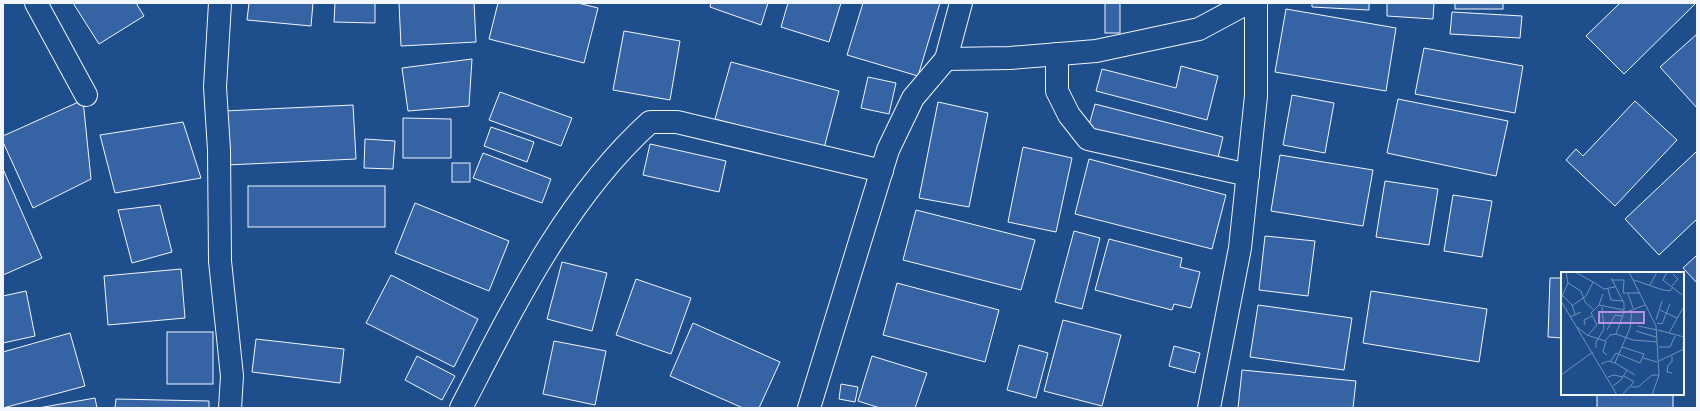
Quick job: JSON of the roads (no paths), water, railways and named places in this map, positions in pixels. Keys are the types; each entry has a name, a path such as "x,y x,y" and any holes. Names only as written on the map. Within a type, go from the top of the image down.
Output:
{"street":[{"path":"36,3 86,95"},
{"path":"220,3 215,87 219,150 220,261 232,376 230,408"},
{"path":"809,408 888,150 913,98 946,59 961,3"},
{"path":"946,59 1010,58 1096,51 1199,29 1240,7 1242,3"},
{"path":"1208,408 1240,248 1256,96 1256,3"},
{"path":"1057,54 1057,90 1069,115 1088,139 1248,175"},
{"path":"461,408 519,296 586,192 625,145 650,122 676,122 882,171"}]}
